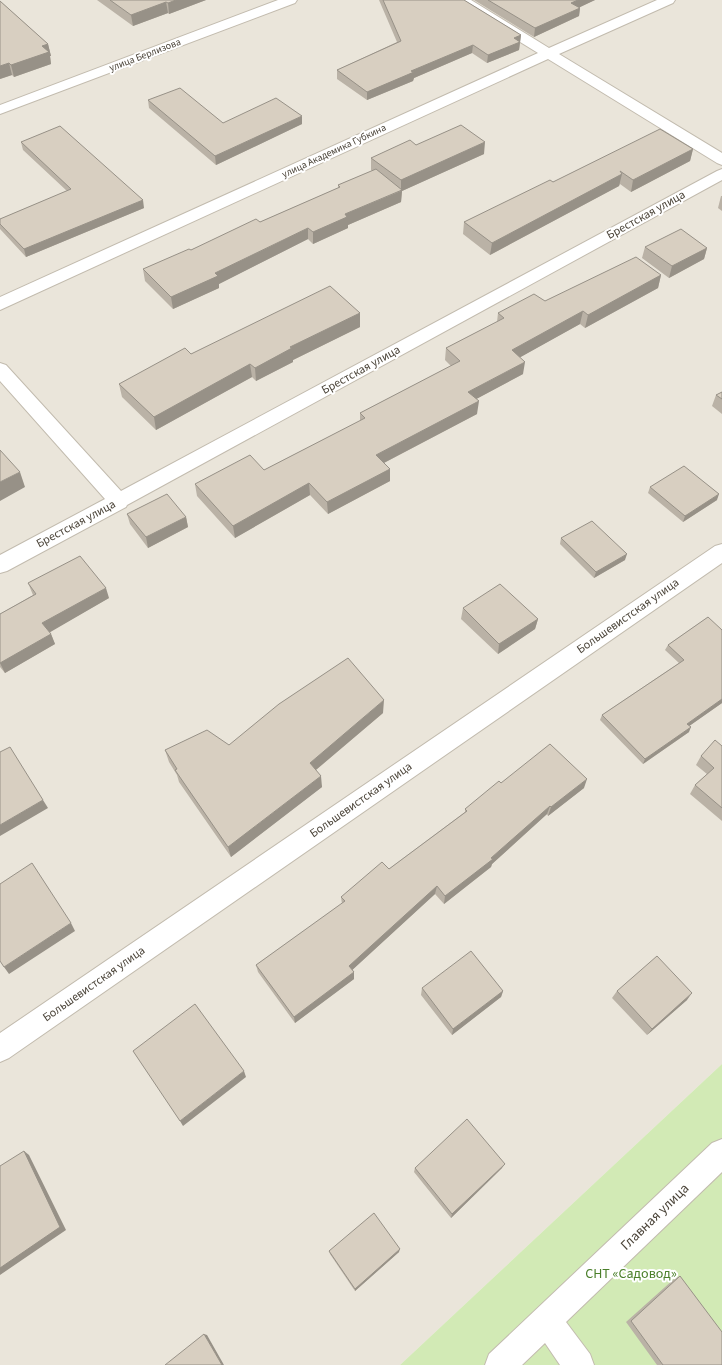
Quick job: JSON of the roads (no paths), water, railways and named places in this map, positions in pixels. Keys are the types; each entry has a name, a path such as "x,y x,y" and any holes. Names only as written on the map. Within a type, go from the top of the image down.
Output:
{"street":[{"name":"улица Берлизова","path":"0,110 290,0"},
{"path":"462,0 722,160"},
{"name":"улица Академика Губкина","path":"0,304 668,0"},
{"name":"Брестская улица","path":"0,565 119,502 722,174"},
{"path":"0,368 119,502"},
{"name":"Большевистская улица","path":"0,1049 722,552"},
{"name":"Главная улица","path":"500,1365 722,1153"},
{"path":"547,1321 579,1365"}],"park label":[{"name":"СНТ «Садовод»","path":"631,1274"}]}
